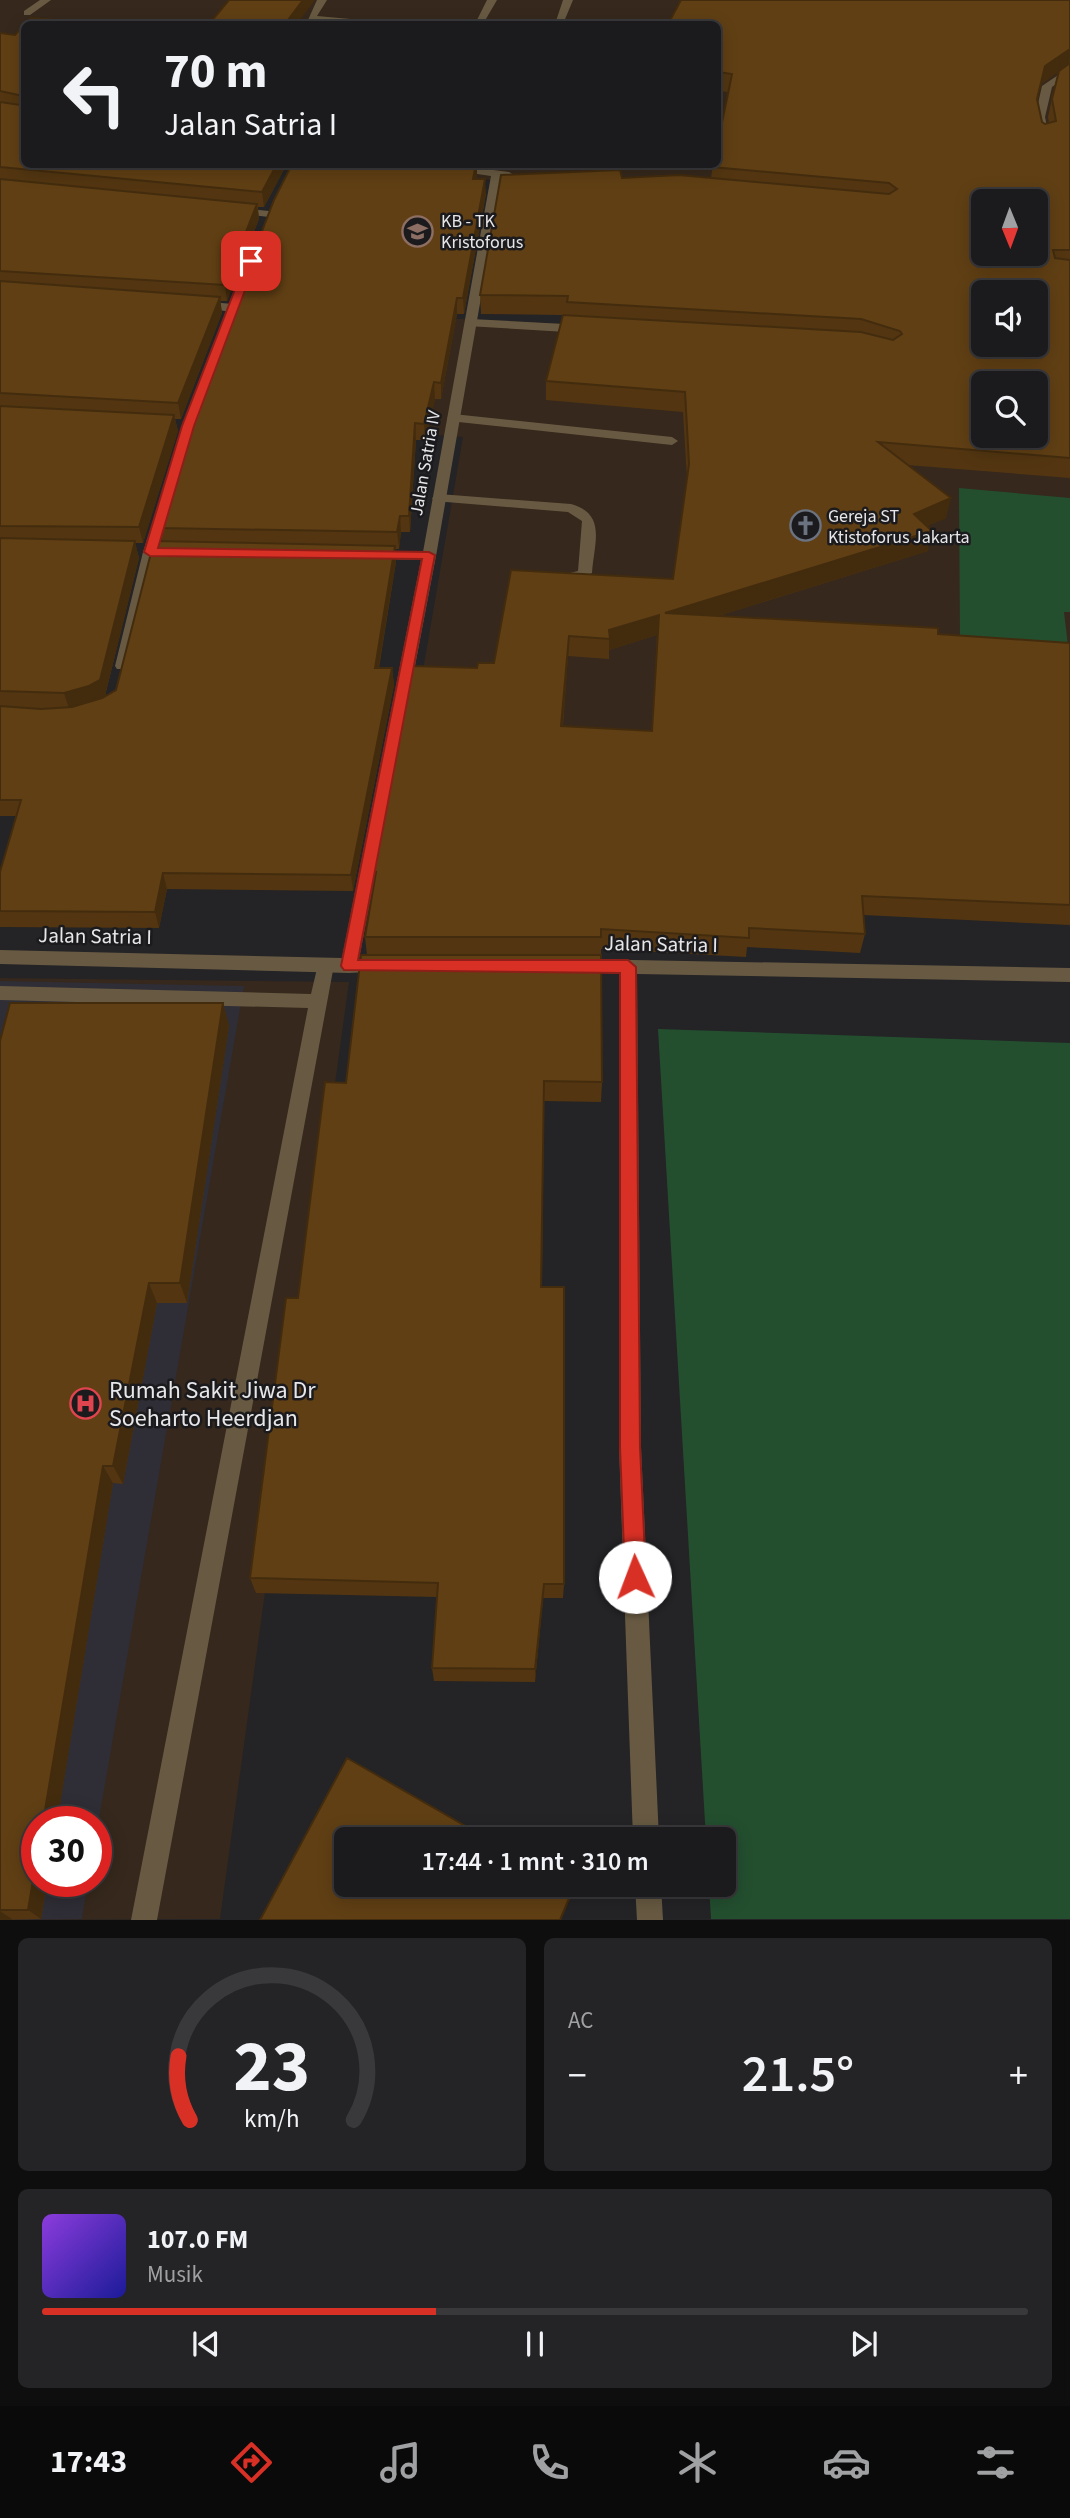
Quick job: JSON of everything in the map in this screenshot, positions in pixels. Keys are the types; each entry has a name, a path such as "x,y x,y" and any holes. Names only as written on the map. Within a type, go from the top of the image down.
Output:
{"street":[{"path":"27,13 46,0"},
{"path":"310,21 322,0"},
{"path":"481,21 492,0"},
{"path":"560,21 568,0"},
{"path":"1044,138 1040,117 1047,86 1070,71"},
{"path":"447,168 524,176"},
{"name":"Jalan Satria IV","path":"349,966 429,555 497,174"},
{"path":"227,210 269,215"},
{"path":"178,304 233,308"},
{"path":"471,323 591,329"},
{"path":"117,687 181,426 206,379"},
{"path":"453,418 672,441"},
{"path":"439,498 571,508 584,514 589,521 585,573 570,579 545,579"},
{"path":"359,555 429,555"},
{"name":"Jalan Satria I","path":"0,957 405,966"},
{"path":"144,1920 325,965"},
{"name":"Jalan Satria I","path":"558,966 1070,975"},
{"path":"628,967 630,1447 646,1827"},
{"path":"0,993 317,1001"},
{"path":"649,1897 650,1920"}],"shaded area":[{"path":"0,0 1025,0 1070,9 1070,793 411,740 463,437 298,425 329,313 635,327 608,195 397,168 721,168 721,21 21,21 21,119 0,116"},
{"path":"0,978 349,982 220,1919 0,1920"},
{"name":"Rumah Sakit Jiwa Dr Soeharto Heerdjan","path":"0,981 244,986 101,1806 21,1806 21,1897 85,1897 82,1919 0,1920"}],"green space":[{"path":"959,488 1070,498 1070,612 1064,612 1069,654 960,645"},
{"path":"658,1029 1070,1043 1070,1919 711,1919 710,1897 736,1897 736,1827 705,1827"}],"building":[{"path":"229,0 303,0 287,21 212,21"},
{"path":"681,0 1070,0 1070,49 1045,66 1037,99 1042,122 1045,124 1056,121 1052,99 1059,71 1070,63 1070,250 1053,250 1055,258 1070,260 1070,458 878,442 951,498 914,514 932,531 665,613 938,628 938,634 1070,643 1070,905 862,896 865,934 749,928 749,938 601,929 601,937 365,937 376,872 372,872 412,666 477,668 478,663 494,663 511,570 673,579 689,464 685,392 546,381 563,315 861,332 893,340 902,334 900,331 861,319 567,302 568,296 480,295 501,175 620,170 622,178 679,175 889,194 897,189 889,183 721,168 721,127 732,74 721,72 721,21 670,21","holes":["659,615 652,731 561,726 569,636 610,639 609,630"]},
{"path":"31,18 68,21 28,21"},
{"path":"21,28 21,96 0,91 0,33 15,35"},
{"path":"0,102 20,105 21,102 21,168 275,168 262,192 0,167"},
{"path":"290,168 475,168 473,179 485,179 463,298 457,298 441,383 434,382 424,424 415,423 409,516 400,516 397,532 159,528 193,410 274,200"},
{"path":"0,179 257,204 225,285 0,271"},
{"path":"0,281 220,297 178,403 0,393"},
{"path":"0,406 174,415 139,527 0,526"},
{"path":"0,538 135,541 100,680 64,693 0,691"},
{"path":"154,541 395,546 375,668 392,668 351,875 163,873 155,912 0,911 0,872 21,800 0,800 0,706 41,709 72,707 102,698 116,690"},
{"path":"361,955 601,955 602,1082 544,1081 541,1287 564,1287 564,1584 544,1584 535,1669 432,1668 438,1583 250,1578 286,1298 298,1298 325,1082 346,1083"},
{"name":"Rumah Sakit Jiwa Dr Soeharto Heerdjan","path":"10,1003 223,1003 180,1283 149,1283 113,1466 103,1466 46,1806 21,1806 21,1897 30,1897 28,1910 0,1910 0,1041"},
{"path":"347,1758 467,1827 334,1827 334,1897 570,1897 560,1920 260,1920"}],"place":[{"name":"KB - TK Kristoforus","path":"418,231"},
{"name":"Gereja ST Ktistoforus Jakarta","path":"805,526"},
{"name":"Rumah Sakit Jiwa Dr Soeharto Heerdjan","path":"86,1404"}],"route":[{"path":"251,261 188,426 150,552 429,555 349,966 628,967 630,1447 635,1577"}]}
